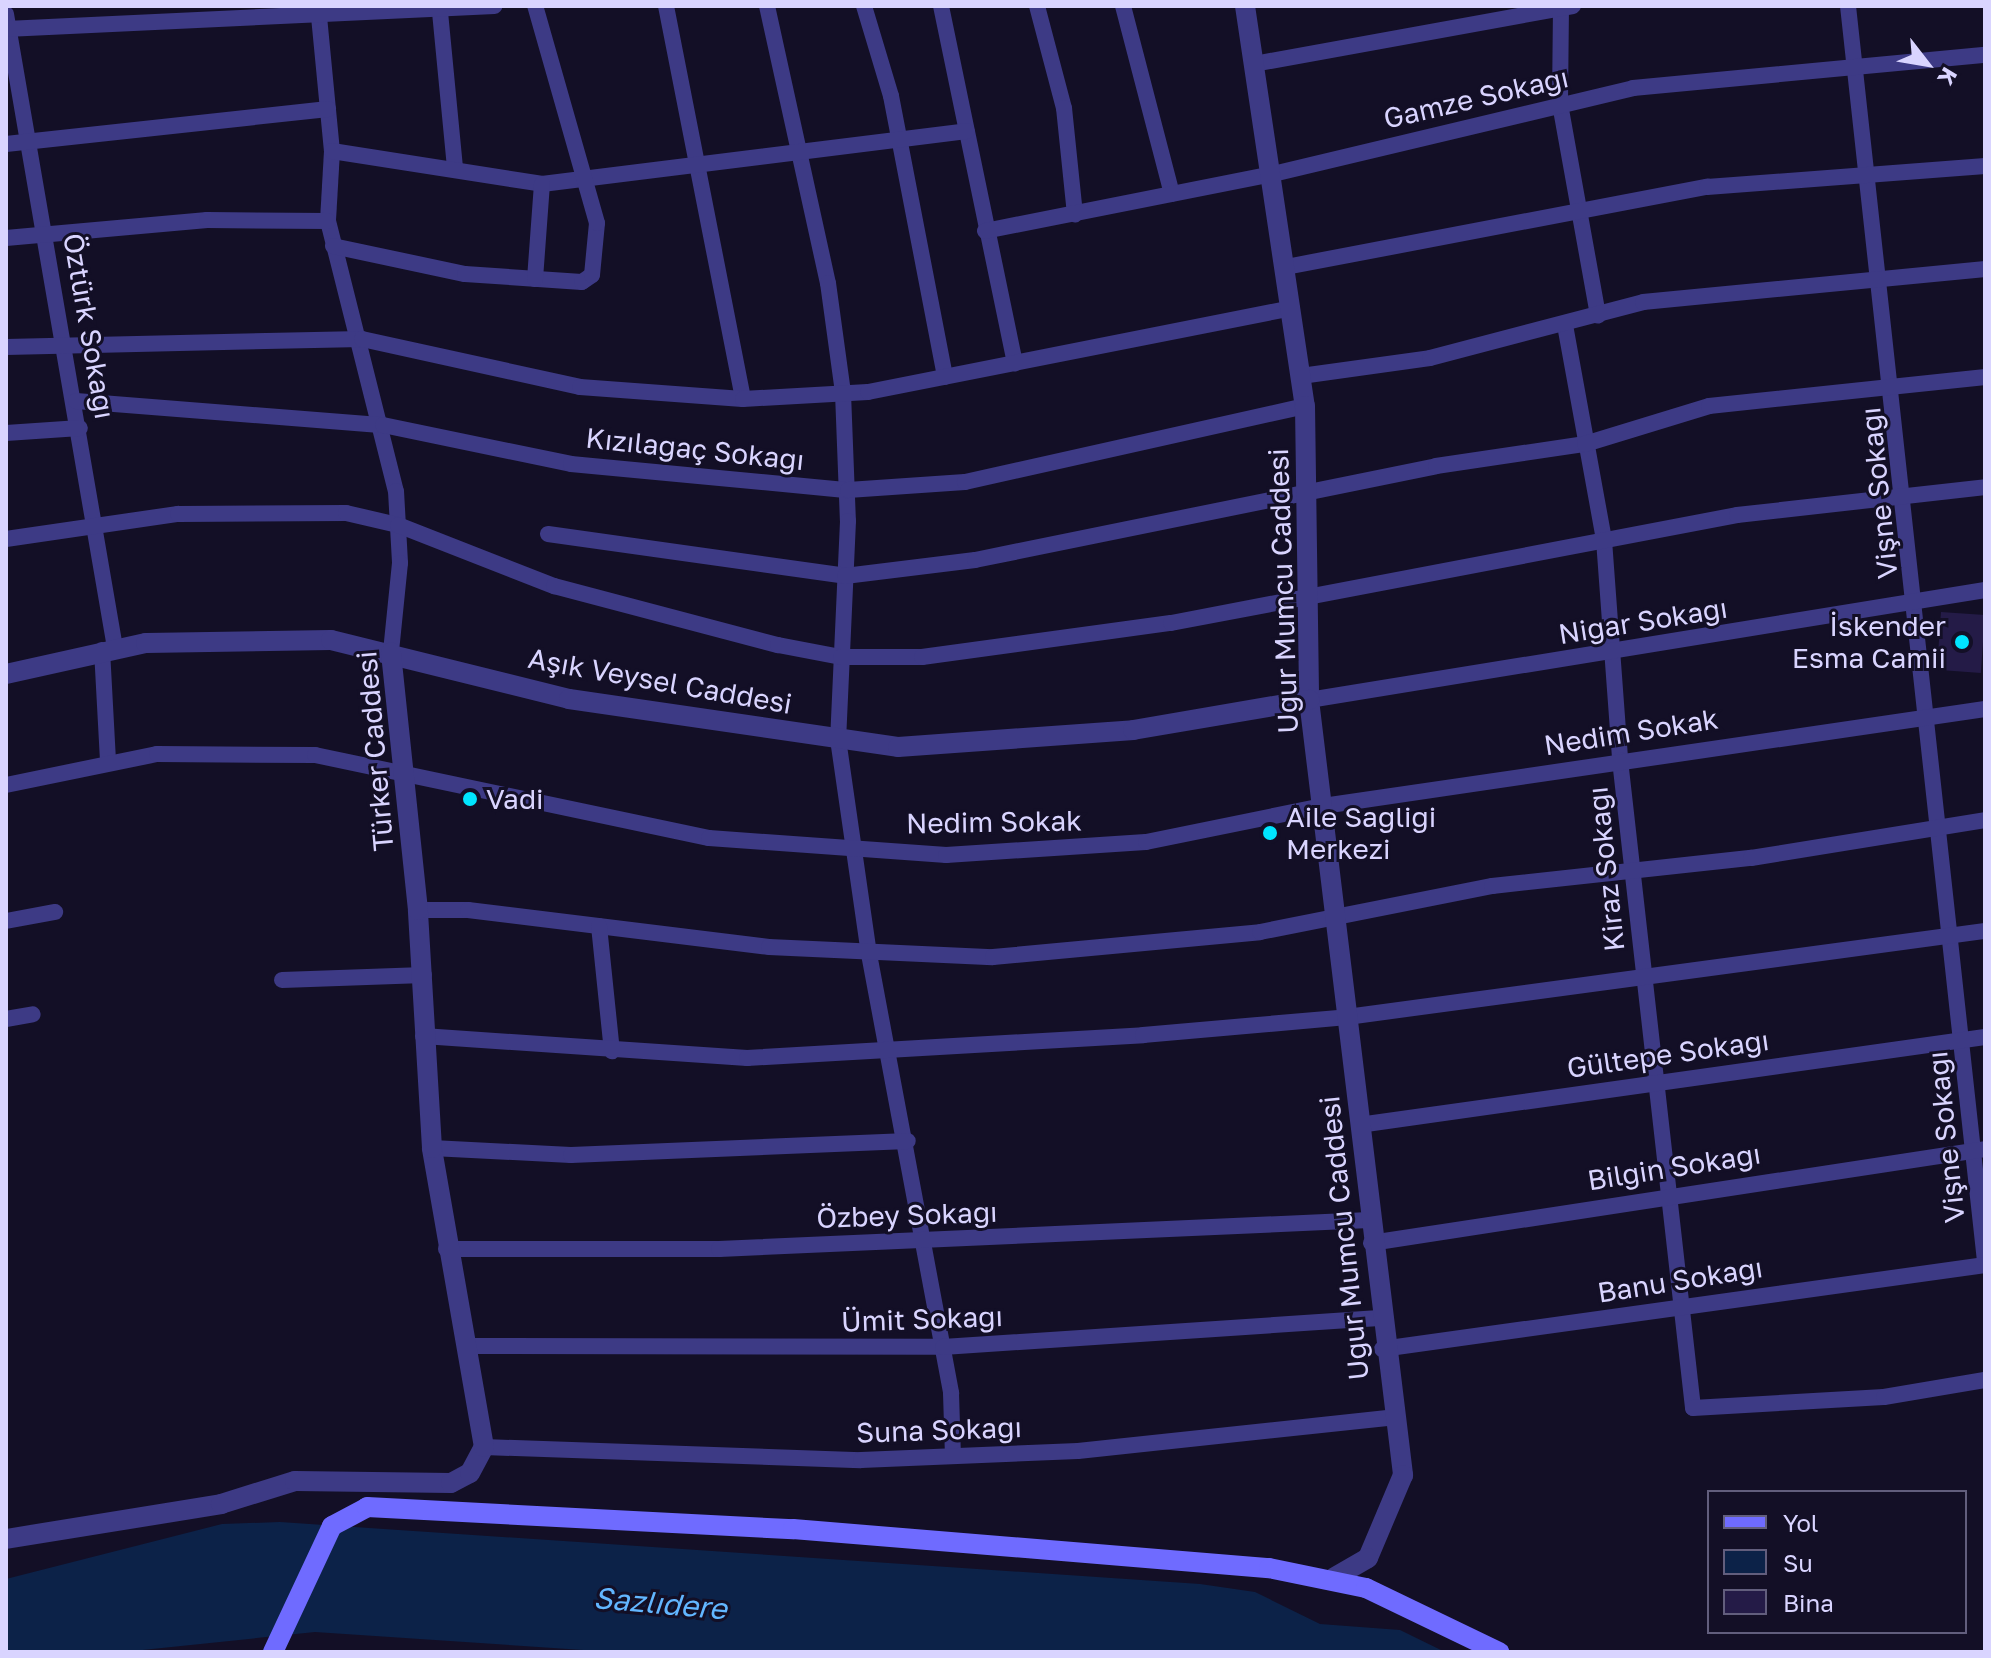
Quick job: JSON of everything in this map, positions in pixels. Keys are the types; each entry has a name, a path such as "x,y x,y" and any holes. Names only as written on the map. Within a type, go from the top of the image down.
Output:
{"main road":[{"path":"273,1652 310,1567 349,1512 391,1507 1181,1558 1334,1578 1499,1652"}],"street":[{"path":"7,24 319,7 440,12 494,6"},
{"path":"333,246 465,274 582,282 592,275 597,223 535,6"},
{"path":"666,6 700,165 743,399"},
{"path":"767,6 800,151 843,393 848,490 838,739 869,954 908,1141 943,1347 953,1455"},
{"path":"864,6 900,138 945,377"},
{"path":"941,6 985,231 1015,363"},
{"path":"1037,6 1064,108 1075,214"},
{"path":"1123,6 1172,194"},
{"name":"Uğur Mumcu Caddesi","path":"1245,6 1273,174 1305,406 1310,497 1309,700 1337,919 1382,1349 1403,1475 1368,1558 1334,1578"},
{"name":"Vişne Sokağı","path":"1848,6 1860,67 1962,1040 1979,1150 1985,1264"},
{"name":"Türker Caddesi","path":"319,7 332,151 328,221 383,425 398,525 391,652 424,975 423,1036 432,1148 446,1249 484,1447"},
{"path":"1254,64 1565,7 1560,104 1574,212 1598,316"},
{"path":"440,12 455,167"},
{"name":"Öztürk Sokağı","path":"7,24 23,136 48,235 95,521 108,649 108,761"},
{"name":"Gamze Sokağı","path":"985,231 1273,174 1633,88 1985,55"},
{"path":"6,144 23,136 328,109"},
{"path":"332,151 455,167 542,184 587,181 967,131"},
{"path":"1286,267 1707,187 1871,172 1985,166"},
{"path":"535,279 542,184"},
{"path":"6,238 207,220 328,221"},
{"path":"1301,376 1430,358 1598,316 1746,287 1884,282 1985,269"},
{"path":"6,347 362,339 580,387 743,399 843,393 945,377 1292,308"},
{"name":"Kiraz Sokağı","path":"1565,325 1604,540 1615,653 1620,760 1636,870 1643,977 1657,1081 1667,1194 1686,1307 1693,1408 1884,1397 1985,1380"},
{"path":"548,534 845,576 975,560 1310,497 1436,466 1585,444 1709,406 1894,384 1985,377"},
{"name":"Kızılağaç Sokağı","path":"76,401 383,425 571,464 848,490 965,482 1305,406"},
{"path":"6,433 80,428"},
{"path":"6,539 95,521 268,511 346,513 398,525 554,586 841,657 1030,645 1604,540 1905,494 1985,487"},
{"name":"Nigar Sokağı","path":"1309,700 1615,653 1985,590"},
{"name":"Aşık Veysel Caddesi","path":"6,674 108,649 251,637 331,640 391,652 569,699 898,747 1006,743 1309,700"},
{"name":"Nedim Sokak","path":"6,785 108,761 236,749 405,771 591,818 709,838 946,855 1146,842 1323,806 1620,760 1985,709"},
{"path":"418,910 869,954 1090,951 1337,919 1492,886 1636,870 1985,820"},
{"path":"6,921 55,912"},
{"path":"599,926 612,1051"},
{"path":"423,1036 747,1058 1347,1017 1985,931"},
{"path":"282,980 424,975"},
{"path":"6,1019 33,1014"},
{"name":"Gültepe Sokağı","path":"1359,1125 1985,1037"},
{"path":"432,1148 586,1154 908,1141"},
{"name":"Bilgin Sokağı","path":"1371,1243 1667,1194 1979,1150"},
{"name":"Özbey Sokağı","path":"446,1249 925,1239 1369,1220"},
{"name":"Banu Sokağı","path":"1382,1349 1985,1264"},
{"name":"Ümit Sokağı","path":"466,1346 943,1347 1379,1318"},
{"name":"Suna Sokağı","path":"484,1447 861,1460 1196,1441 1394,1417"},
{"path":"6,1539 221,1504 295,1481 451,1483 470,1473 484,1447"}],"water":[{"name":"Sazlıdere","path":"280,1522 1200,1584 1255,1592 1320,1624 1400,1630 1445,1652 613,1652 315,1632 123,1652 6,1652 6,1579 222,1524"}],"building":[{"name":"İskender Esma Camii","path":"1941,612 1985,615 1981,673 1937,670"}],"place":[{"name":"İskender Esma Camii","path":"1962,642"},
{"name":"Vadi","path":"470,799"},
{"name":"Aile Sağliği Merkezi","path":"1270,833"}]}
